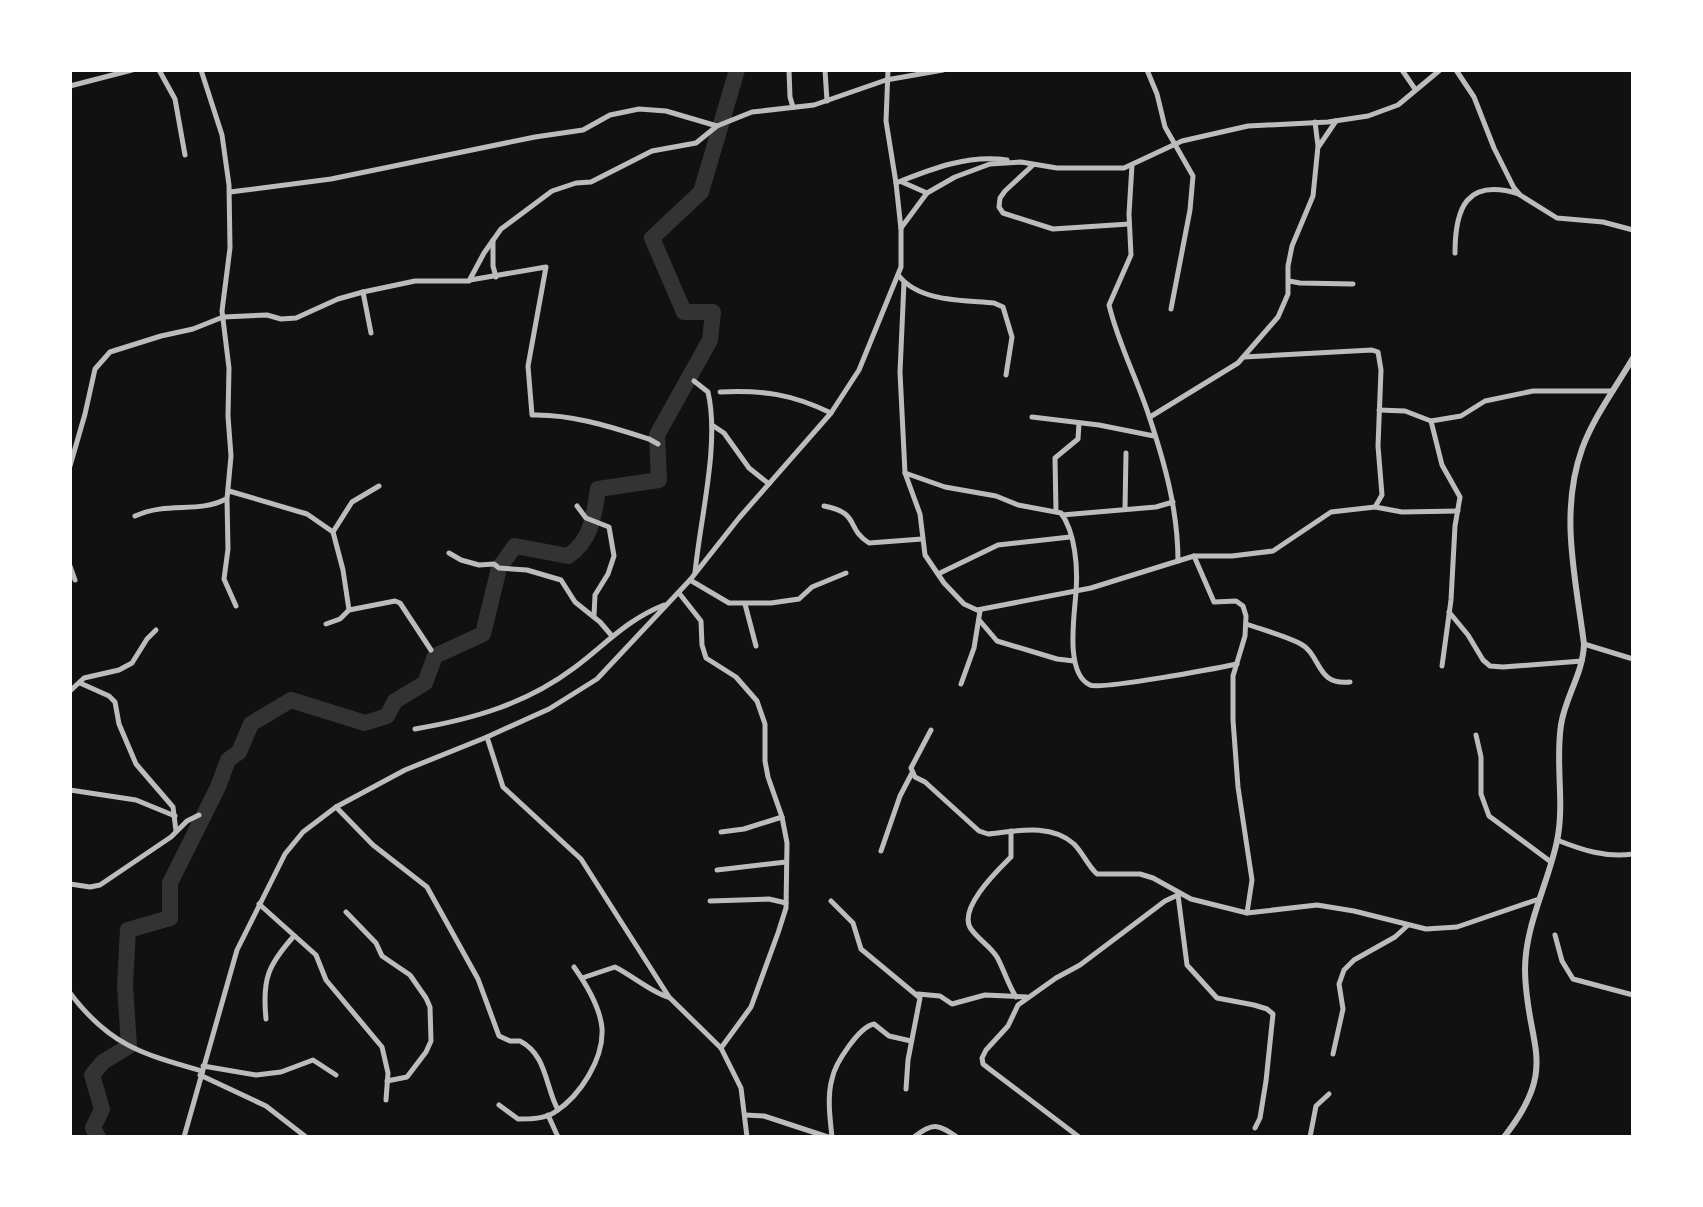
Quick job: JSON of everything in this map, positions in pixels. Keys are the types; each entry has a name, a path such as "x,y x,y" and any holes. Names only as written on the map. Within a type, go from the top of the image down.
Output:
{"street":[{"path":"70,86 132,70"},
{"path":"159,70 175,99 185,155"},
{"path":"201,70 222,135 230,192 230,248 223,304 229,368 231,456 224,579 236,606"},
{"path":"789,70 793,107"},
{"path":"825,70 827,101"},
{"path":"184,1137 237,950 285,854 303,832 336,807 405,770 549,709 597,679 679,593 831,413 859,370 887,297 899,276 901,229 898,182 886,121 888,70"},
{"path":"469,281 501,229 552,191 591,182 652,151 696,143 717,126 752,112 827,101 886,80 943,70"},
{"path":"1147,70 1165,127 1193,179 1171,309"},
{"path":"1402,70 1415,89"},
{"path":"898,182 937,167 976,159 999,158 1057,168 1119,169 1173,145 1248,126 1337,121 1368,116 1395,107 1440,70"},
{"path":"1456,70 1474,97 1494,148 1520,195"},
{"path":"230,192 331,179 535,137 569,133 588,128 610,115 632,110 666,111 717,126"},
{"path":"1318,146 1337,121"},
{"path":"1149,417 1244,357 1278,317 1288,294 1292,246 1312,201 1318,146 1315,122"},
{"path":"901,229 927,193 990,164 1021,162"},
{"path":"1034,164 1000,198 999,207 1003,213 1053,229 1129,224"},
{"path":"1132,165 1131,255 1109,305 1149,417 1173,502 1178,561"},
{"path":"898,182 927,193"},
{"path":"1455,253 1458,216 1472,195 1485,189 1502,189 1520,195 1557,218 1603,222 1633,230"},
{"path":"493,240 496,277"},
{"path":"70,466 95,369 101,359 121,348 193,329 223,317 267,315 281,319 296,318 338,299 415,281 469,281 546,267 528,366 532,415 552,414 585,420 658,444"},
{"path":"899,276 922,293 994,303 1003,307 1012,337 1006,375"},
{"path":"1289,281 1353,284"},
{"path":"904,282 900,372 905,473 920,514 925,555 964,604 980,611 1061,592 1076,592 1194,556 1232,556 1273,551 1331,512 1375,507 1402,512 1458,511"},
{"path":"363,292 371,333"},
{"path":"1244,357 1374,350 1380,355 1378,446 1382,495 1375,507"},
{"path":"1504,1137 1530,1097 1536,1076 1538,1054 1525,971 1527,941 1557,840 1561,722 1583,661 1584,644 1569,510 1582,448 1633,358"},
{"path":"692,577 710,467 712,425 708,392 694,381"},
{"path":"1379,410 1405,411 1431,421 1461,416 1485,401 1533,391 1614,391"},
{"path":"720,392 776,392 807,401 831,413"},
{"path":"1032,417 1154,436"},
{"path":"1431,421 1442,465 1460,497 1442,666"},
{"path":"1079,423 1078,439 1055,458 1059,513 1074,552 1074,661 1082,676 1091,686 1237,664"},
{"path":"712,425 724,433 749,468 769,484"},
{"path":"1125,509 1126,453"},
{"path":"905,473 945,487 975,491 1018,505 1059,513 1156,507 1173,502"},
{"path":"333,532 352,502 379,486"},
{"path":"229,491 307,514 333,532 349,610"},
{"path":"135,516 151,508 206,507 227,499"},
{"path":"577,506 586,518 609,527 613,539 612,565 595,595 594,617"},
{"path":"824,506 844,511 862,539 869,543 922,539"},
{"path":"938,574 998,545 1070,537"},
{"path":"449,553 479,565 494,564 499,568 551,575 561,580 575,602 612,636"},
{"path":"1194,556 1214,602 1236,601 1243,606 1246,624 1233,676 1233,720 1238,787 1252,880 1247,913"},
{"path":"70,566 75,580"},
{"path":"692,577 729,603 745,604 799,599 812,587 846,573"},
{"path":"679,593 701,621 706,658 736,677 757,701 765,724 768,777 782,817 786,903 751,1007 721,1048"},
{"path":"326,624 340,619 349,610 395,601 400,603 431,650"},
{"path":"415,729 456,722 524,699 575,667 641,614 668,603"},
{"path":"745,604 756,646"},
{"path":"961,684 980,621 980,611"},
{"path":"1449,612 1490,666 1583,661"},
{"path":"980,621 997,641 1074,661"},
{"path":"1246,624 1301,644 1328,677 1335,682 1350,682"},
{"path":"70,691 84,678 119,670 132,663 156,630"},
{"path":"1584,644 1633,659"},
{"path":"80,683 109,696 115,702 119,724 136,764 166,797 175,816 176,831"},
{"path":"881,851 900,796 912,773 911,768 931,730"},
{"path":"1476,735 1481,757 1484,808 1489,816 1551,862"},
{"path":"487,737 503,787 581,859 669,997 721,1048 741,1088 747,1137"},
{"path":"912,773 979,831 988,834 1046,831 1063,836 1097,874 1140,874 1206,904 1247,913 1317,905 1426,929 1457,927 1539,899"},
{"path":"70,790 136,800 175,816"},
{"path":"336,807 373,845 427,887 478,979 499,1036 520,1041 543,1065 558,1110"},
{"path":"70,884 100,885 199,815"},
{"path":"721,832 744,829 782,817"},
{"path":"1011,831 1011,857 996,870 971,905 969,922 971,929 996,955 1016,997"},
{"path":"1557,840 1586,852 1619,856 1633,854"},
{"path":"717,870 786,862"},
{"path":"1079,1137 983,1064 982,1058 1008,1026 1018,1005 1080,965 1146,914 1180,894"},
{"path":"1180,894 1187,965 1217,998 1254,1005 1273,1014 1266,1081 1260,1118 1255,1128"},
{"path":"710,901 769,899 786,903"},
{"path":"831,901 853,923 861,949 918,994 940,996 952,1004 985,995 1028,997"},
{"path":"259,904 316,955 326,980 382,1047 387,1063 386,1100"},
{"path":"346,912 376,943 382,956 410,975 430,1007 431,1041 426,1052 407,1077 387,1081"},
{"path":"1333,1054 1343,1009 1339,984 1344,970 1354,960 1395,937 1407,926"},
{"path":"1555,935 1562,961 1573,979 1633,995"},
{"path":"266,1019 264,996 268,969 294,936"},
{"path":"499,1105 518,1119 548,1115 558,1110 582,1087 600,1045 602,1028 597,1010 574,967"},
{"path":"582,978 615,967 644,982 653,993 669,997"},
{"path":"70,993 82,1010 106,1032 138,1052 202,1071 266,1106 306,1137"},
{"path":"906,1089 911,1041 921,1003 918,994"},
{"path":"745,1115 764,1116 830,1137 831,1081 851,1043 864,1027 874,1024 889,1036 911,1041"},
{"path":"202,1071 256,1075 281,1072 313,1060 336,1075"},
{"path":"1310,1137 1316,1106 1329,1094"},
{"path":"548,1115 558,1137"},
{"path":"914,1137 933,1126 940,1126 957,1137"}],"waterway":[{"path":"98,1137 93,1128 102,1109 92,1075 103,1062 129,1046 125,985 128,930 170,918 170,883 218,787 228,760 239,752 251,724 291,700 365,723 387,716 395,701 425,683 435,656 483,634 499,568 515,546 568,556 587,535 598,489 659,480 657,435 710,340 713,312 684,312 652,238 701,192 737,70"}]}
